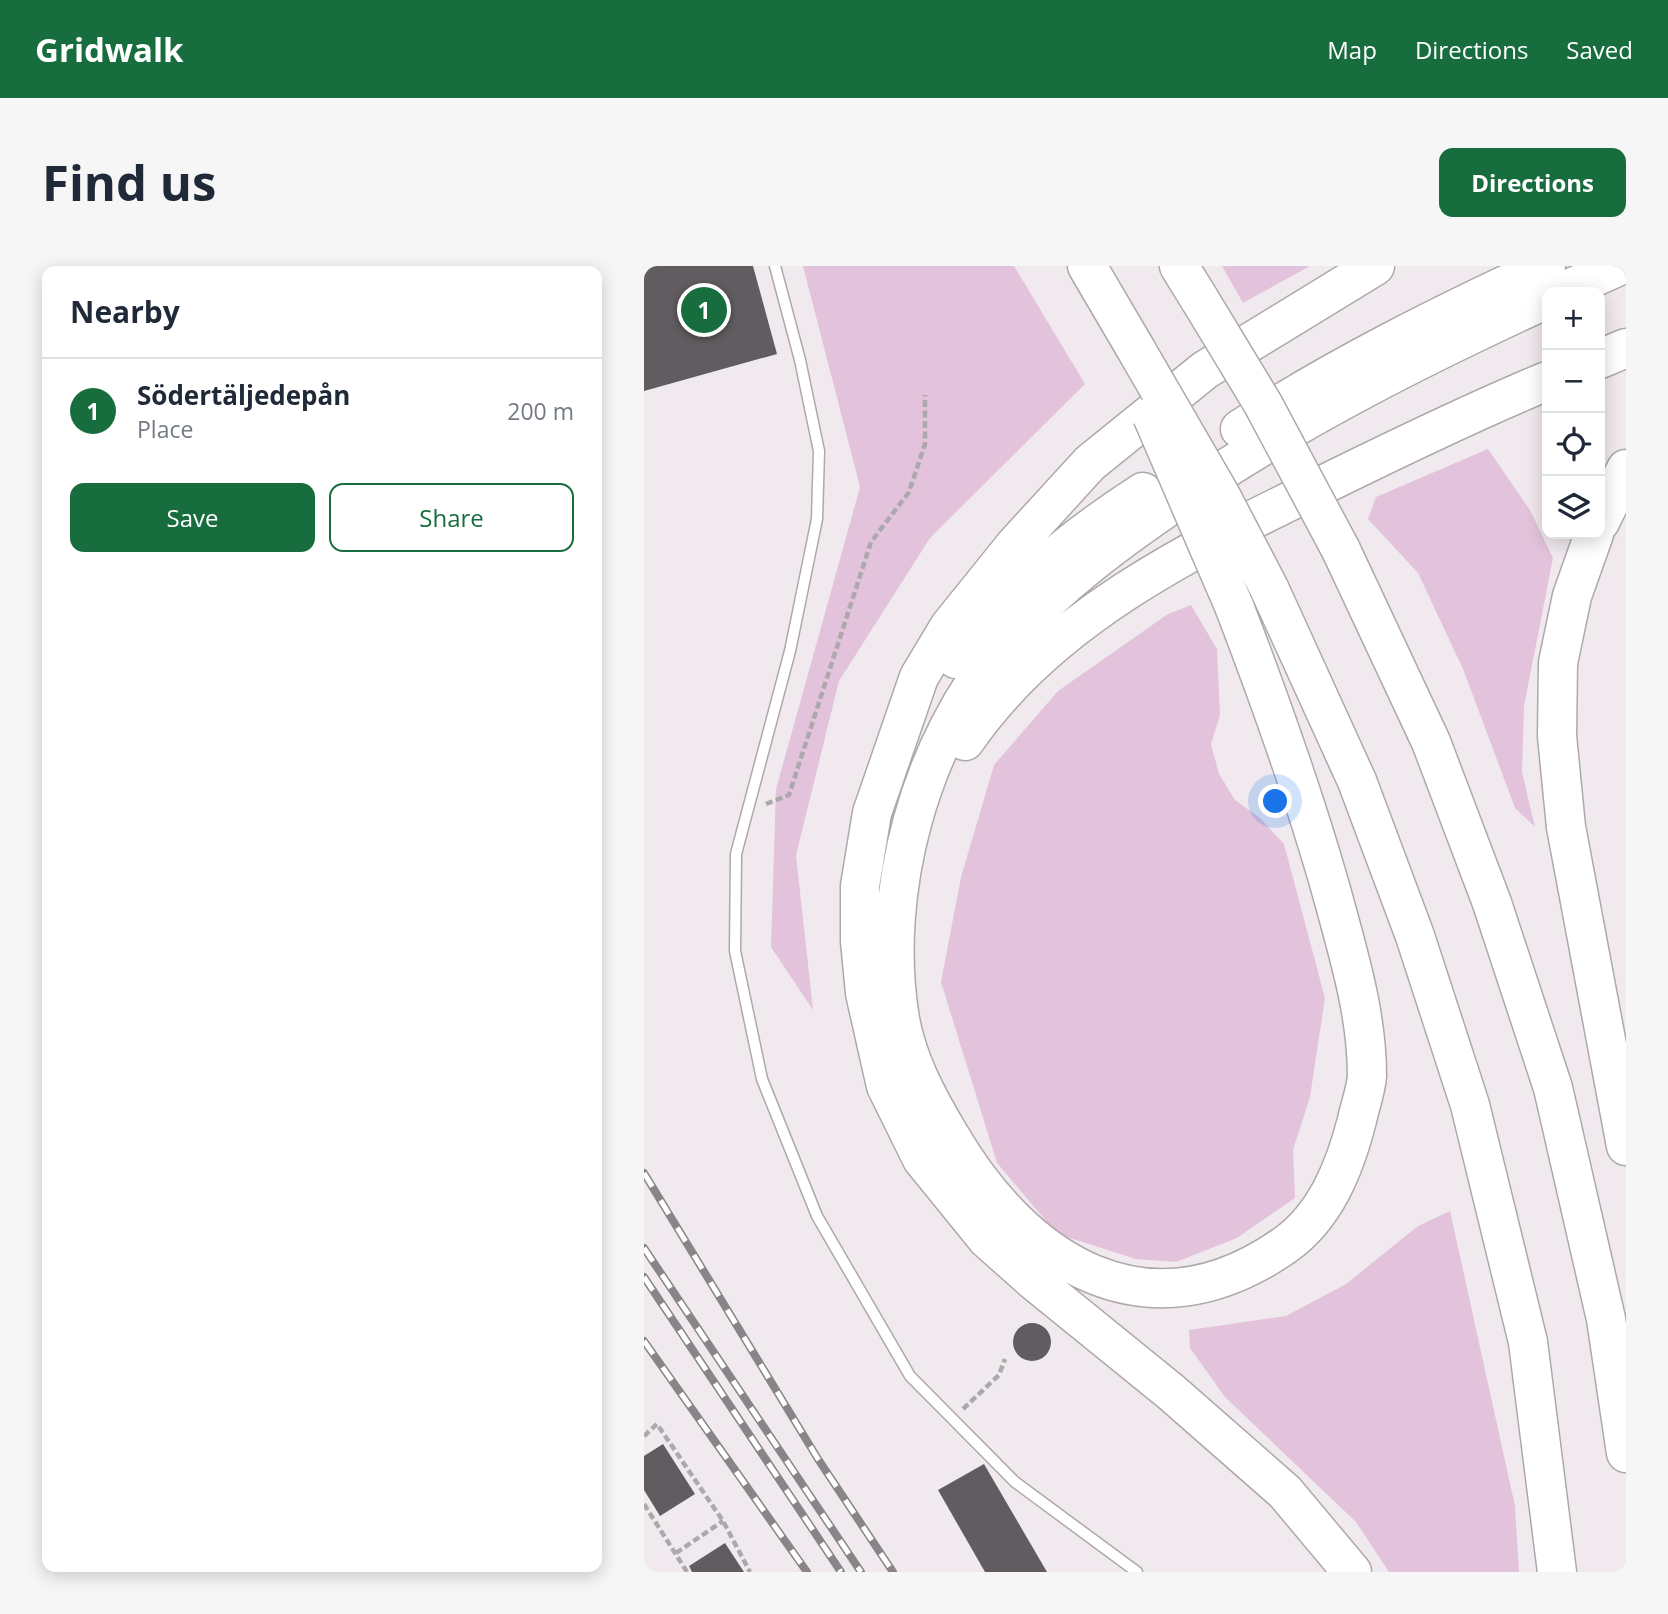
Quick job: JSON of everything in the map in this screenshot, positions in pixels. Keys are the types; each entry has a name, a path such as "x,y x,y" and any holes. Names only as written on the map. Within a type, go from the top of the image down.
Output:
{"highway":[{"path":"1179,266 1263,404 1341,550 1431,742 1492,903 1553,1088 1606,1319 1626,1453"},
{"path":"1352,1572 1285,1492 1171,1392 1033,1280 987,1239 922,1159 886,1086 865,993 860,941 860,886 872,813 919,677 949,627 1015,545 1090,463 1205,370 1375,266"},
{"path":"894,750 975,634 1033,576 1092,524 1312,383 1431,320 1546,266"},
{"path":"1573,287 1619,266"},
{"path":"1094,277 1130,349 1234,606 1271,703 1326,870 1358,988 1367,1080 1344,1170 1301,1233 1254,1267 1199,1287 1144,1290 1094,1276 1029,1235 973,1176 925,1094 901,1023 895,919 903,864 935,753 961,702 1003,646 1106,548 1247,453 1443,347 1542,301"},
{"path":"1605,357 1626,348"},
{"path":"1130,349 1221,496 1269,588 1357,781 1416,936 1470,1105 1528,1342 1557,1572"},
{"path":"916,820 988,708 1054,646 1124,591 1223,533 1468,414 1542,383"},
{"path":"1605,512 1626,469"},
{"path":"1592,539 1572,596 1558,663 1557,736 1566,827 1626,1146"}],"lane":[{"path":"775,266 800,360 819,451 817,519 790,651 736,855 735,951 762,1079 817,1216 910,1376 1015,1482 1137,1572"},
{"path":"1118,1558 1121,1572"}],"path":[{"path":"747,811 789,795 871,542 908,492 925,444 925,395"},
{"path":"952,1419 999,1375 1005,1359"},
{"path":"644,1436 657,1424 723,1521 750,1572"},
{"path":"644,1504 687,1572"},
{"path":"676,1553 723,1521"}],"shaded area":[{"path":"803,266 1014,266 1085,384 930,538 839,681 796,855 813,1010 771,947 776,789 860,487"},
{"path":"1222,266 1310,266 1243,303"},
{"path":"1488,449 1530,510 1553,558 1524,706 1522,772 1535,827 1515,808 1463,669 1418,573 1368,519 1376,497"},
{"path":"1191,605 1217,649 1220,715 1211,744 1219,774 1235,800 1260,818 1284,844 1325,998 1310,1097 1293,1150 1295,1198 1237,1238 1176,1262 1136,1259 1057,1234 997,1163 941,982 961,877 994,765 1058,691 1168,614"},
{"path":"1450,1211 1515,1506 1519,1572 1389,1572 1356,1522 1225,1397 1190,1348 1189,1330 1286,1316 1346,1284 1418,1226"}],"building":[{"path":"644,266 753,266 777,354 644,391"},
{"path":"1032,1323 1046,1328 1051,1342 1046,1356 1032,1361 1018,1356 1013,1342 1018,1328"},
{"path":"663,1444 695,1494 660,1516 644,1490 644,1456"},
{"path":"984,1464 1047,1572 985,1572 938,1490"},
{"path":"725,1543 744,1572 692,1572 689,1566"}],"railway":[{"path":"644,1173 818,1459 893,1572"},
{"path":"644,1248 861,1572"},
{"path":"644,1277 841,1572"},
{"path":"644,1341 807,1572"}],"place":[{"name":"Södertäljedepån","path":"704,310"}]}
